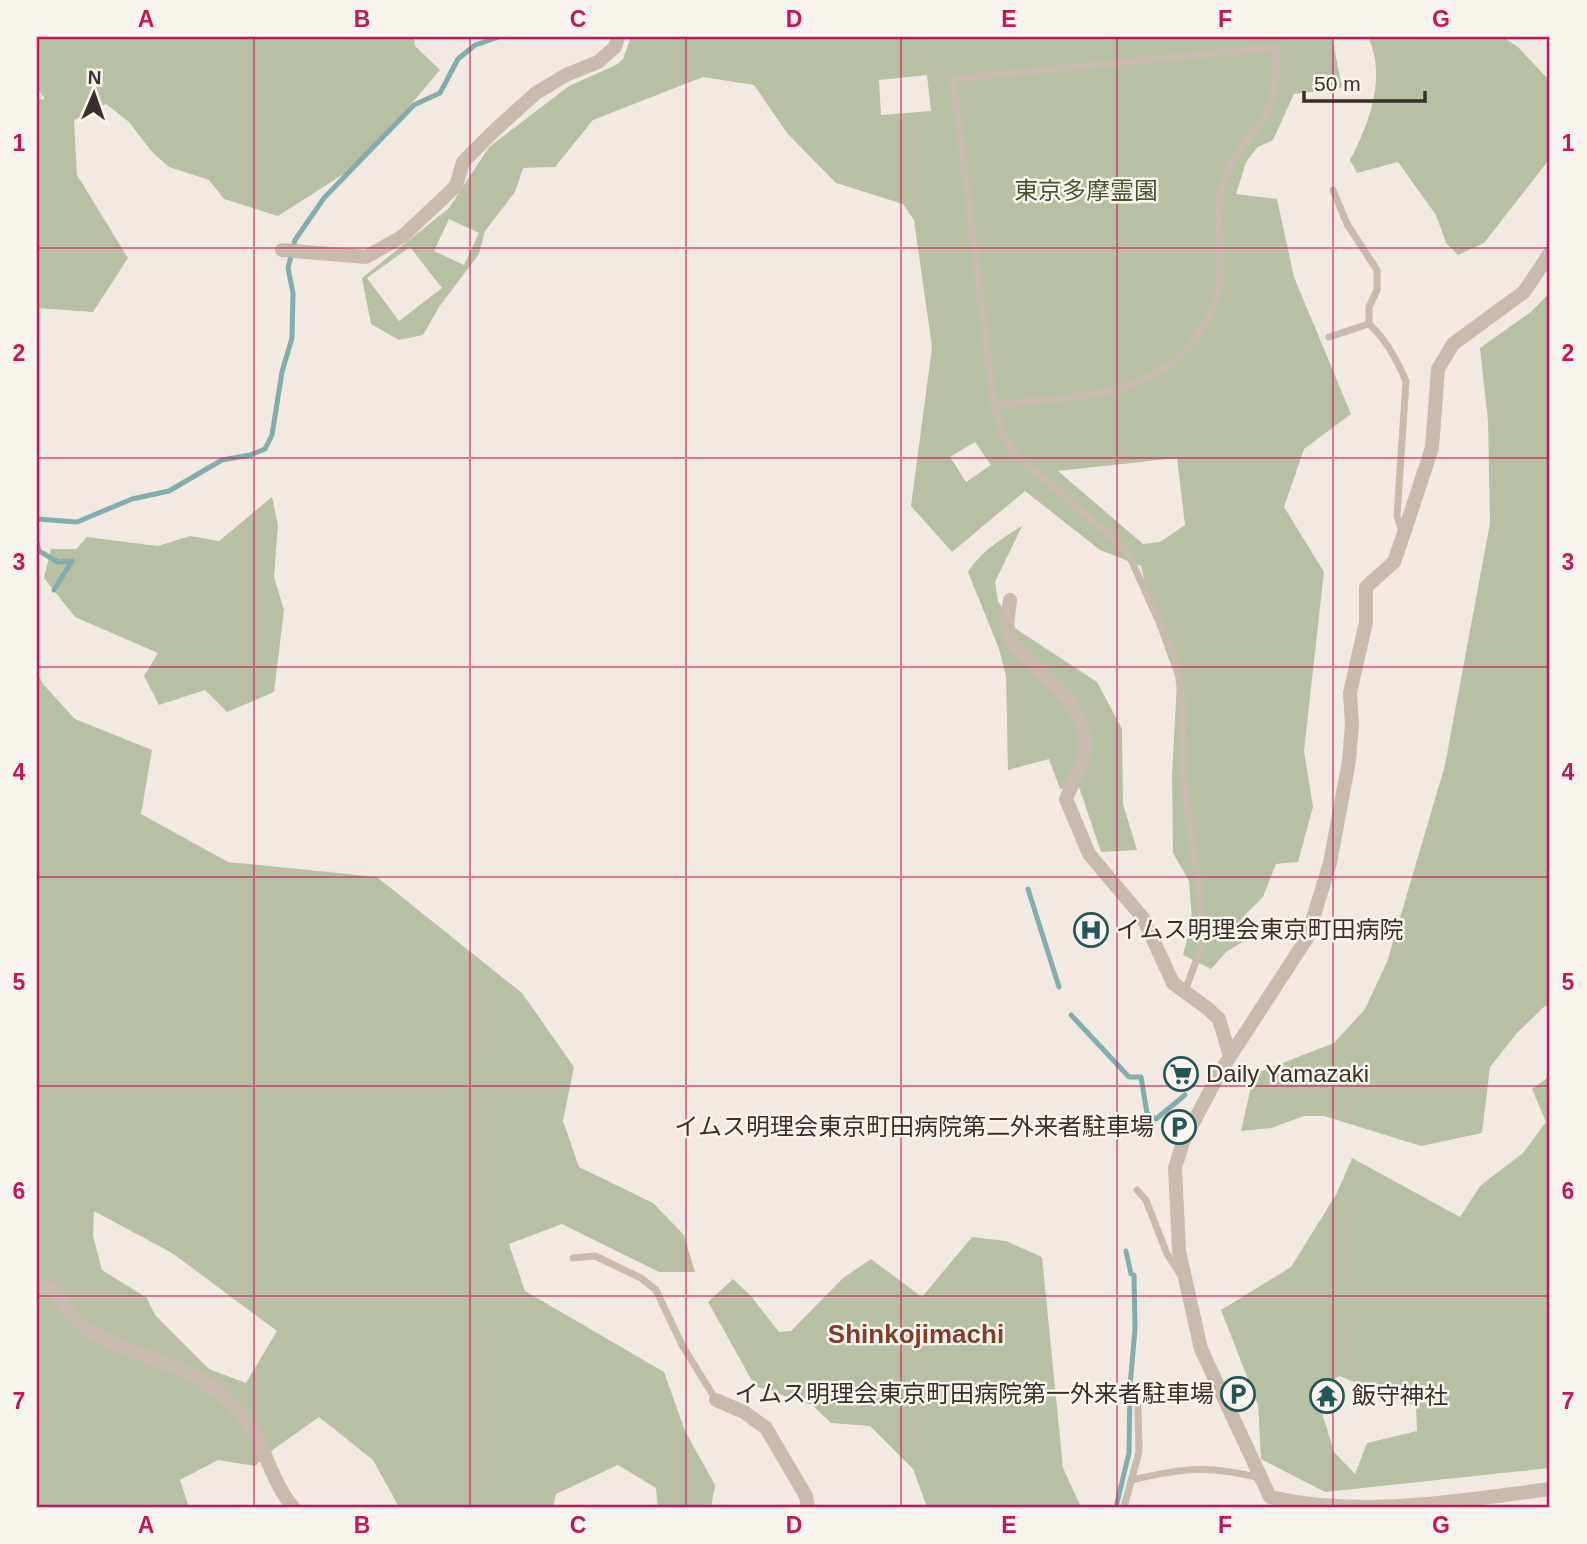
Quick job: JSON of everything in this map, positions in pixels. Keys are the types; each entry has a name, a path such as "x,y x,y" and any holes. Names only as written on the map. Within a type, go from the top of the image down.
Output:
{"street":[{"path":"282,250 366,257 403,236 456,186 463,162 495,130 536,93 566,75 598,62 615,47 618,37"},
{"path":"1550,253 1524,292 1453,344 1438,369 1432,448 1404,536 1394,562 1366,587 1366,622 1350,693 1352,724 1349,761 1330,863 1307,938 1230,1056 1191,1127 1177,1157 1175,1168 1178,1251 1201,1349 1260,1478 1266,1502 1405,1507 1550,1489"},
{"path":"1010,600 1007,624 1011,642 1068,698 1082,724 1086,744 1084,758 1066,799 1089,854 1143,918 1173,983 1219,1019 1230,1056"},
{"path":"37,1285 52,1289 74,1321 88,1330 132,1351 174,1364 226,1396 255,1432 276,1481 293,1507"},
{"path":"716,1400 744,1412 766,1428 806,1496 808,1507"}],"lane":[{"path":"994,405 1115,391 1146,380 1164,370 1191,345 1205,324 1217,293 1221,254 1217,217 1222,185 1236,154 1269,108 1273,95 1276,47 953,79 994,405 1002,435 1016,456 1114,539 1129,555 1176,660 1183,706 1182,761 1197,868 1203,942 1185,992"},
{"path":"1333,190 1347,224 1377,270 1377,290 1369,307 1369,324 1380,334 1406,381 1397,516 1404,536"},
{"path":"1329,337 1369,324"},
{"path":"1137,1190 1146,1200 1167,1254 1184,1280"},
{"path":"573,1258 595,1256 641,1278 656,1290 682,1345 716,1400"},
{"path":"1124,1507 1139,1452 1138,1406"},
{"path":"1132,1480 1187,1469 1229,1471 1260,1478"}],"green space":[{"path":"37,37 414,37 415,46 440,70 361,163 278,216 224,199 209,180 169,167 152,152 129,122 106,104 74,120 77,175 128,258 93,312 37,308 37,100 45,99 37,87"},
{"name":"東京多摩霊園","path":"631,37 1104,37 1105,40 1133,37 1332,37 1342,88 1294,94 1273,140 1258,147 1246,162 1236,194 1277,199 1294,277 1351,414 1304,449 1284,507 1324,572 1304,751 1313,807 1298,862 1276,864 1263,897 1241,919 1249,938 1226,952 1211,969 1183,955 1192,920 1189,881 1173,853 1172,776 1177,681 1150,607 1141,566 1100,550 1025,491 952,552 911,506 932,347 914,220 903,204 836,183 787,133 754,85 703,77 593,120 555,167 523,168 515,192 485,231 479,254 439,307 423,335 399,340 371,324 362,278 449,208 489,147 569,86 616,65 623,59","holes":["927,75 931,111 881,115 879,80","449,219 479,233 464,265 434,251","410,247 442,288 399,321 367,278","975,442 991,465 966,482 950,457","1177,458 1185,525 1160,542 1143,544 1058,471"]},
{"path":"1368,37 1503,37 1518,47 1550,81 1548,161 1484,243 1458,255 1446,243 1436,215 1398,162 1357,173 1350,160 1369,116 1376,84 1376,68"},
{"path":"1550,292 1550,1008 1545,1006 1517,1033 1490,1067 1482,1133 1421,1146 1324,1116 1304,1116 1271,1128 1241,1131 1254,1074 1334,1043 1365,1009 1387,962 1445,765 1490,523 1488,421 1480,348 1532,311"},
{"path":"272,497 278,525 274,577 284,610 274,692 227,712 205,690 159,705 144,676 158,653 75,617 44,578 51,549 76,549 87,537 158,546 190,536 219,541"},
{"path":"1022,526 995,582 998,601 1015,628 1097,682 1122,729 1123,804 1137,850 1101,852 1078,784 1060,789 1049,759 1008,770 1006,676 999,649 968,572 985,552"},
{"path":"37,673 43,684 75,719 152,750 141,814 228,862 377,877 522,993 574,1067 563,1121 579,1167 653,1203 684,1235 695,1272 659,1272 562,1224 509,1244 525,1291 664,1372 685,1431 715,1485 711,1507 658,1507 656,1488 618,1465 556,1494 553,1507 399,1507 373,1460 319,1417 255,1466 218,1460 180,1480 189,1507 37,1507","holes":["94,1211 172,1253 277,1331 246,1383 209,1369 155,1315 147,1298 102,1270 93,1236"]},
{"path":"1550,1076 1550,1468 1325,1492 1261,1459 1258,1405 1221,1310 1291,1267 1337,1193 1352,1158 1460,1217 1480,1186 1523,1153 1546,1122 1532,1089","holes":["1339,1376 1416,1406 1417,1431 1367,1443 1355,1474 1334,1452 1316,1393"]},
{"path":"972,1237 1006,1241 1042,1257 1063,1468 1081,1507 927,1507 913,1469 870,1426 831,1423 812,1405 755,1386 708,1302 733,1279 751,1296 779,1332 791,1331 843,1278 871,1259 922,1297"}],"waterway":[{"path":"37,519 77,522 132,499 169,491 222,460 265,449 272,435 282,372 292,338 293,293 288,268 295,240 324,198 414,105 440,93 458,59 475,45 499,37"},
{"path":"37,543 39,551 58,562 72,561 54,590"},
{"path":"1028,889 1059,987"},
{"path":"1071,1015 1129,1077 1141,1077 1147,1113 1156,1119"},
{"path":"1156,1119 1185,1095"},
{"path":"1116,1507 1129,1453 1130,1386 1135,1329 1134,1275 1131,1274 1126,1251"}],"place":[{"name":"イムス明理会東京町田病院","path":"1091,930"},
{"name":"Daily Yamazaki","path":"1181,1074"},
{"name":"イムス明理会東京町田病院第二外来者駐車場","path":"1179,1127"},
{"name":"イムス明理会東京町田病院第一外来者駐車場","path":"1238,1394"},
{"name":"飯守神社","path":"1327,1396"}],"district":[{"name":"Shinkojimachi","path":"916,1334"}]}
